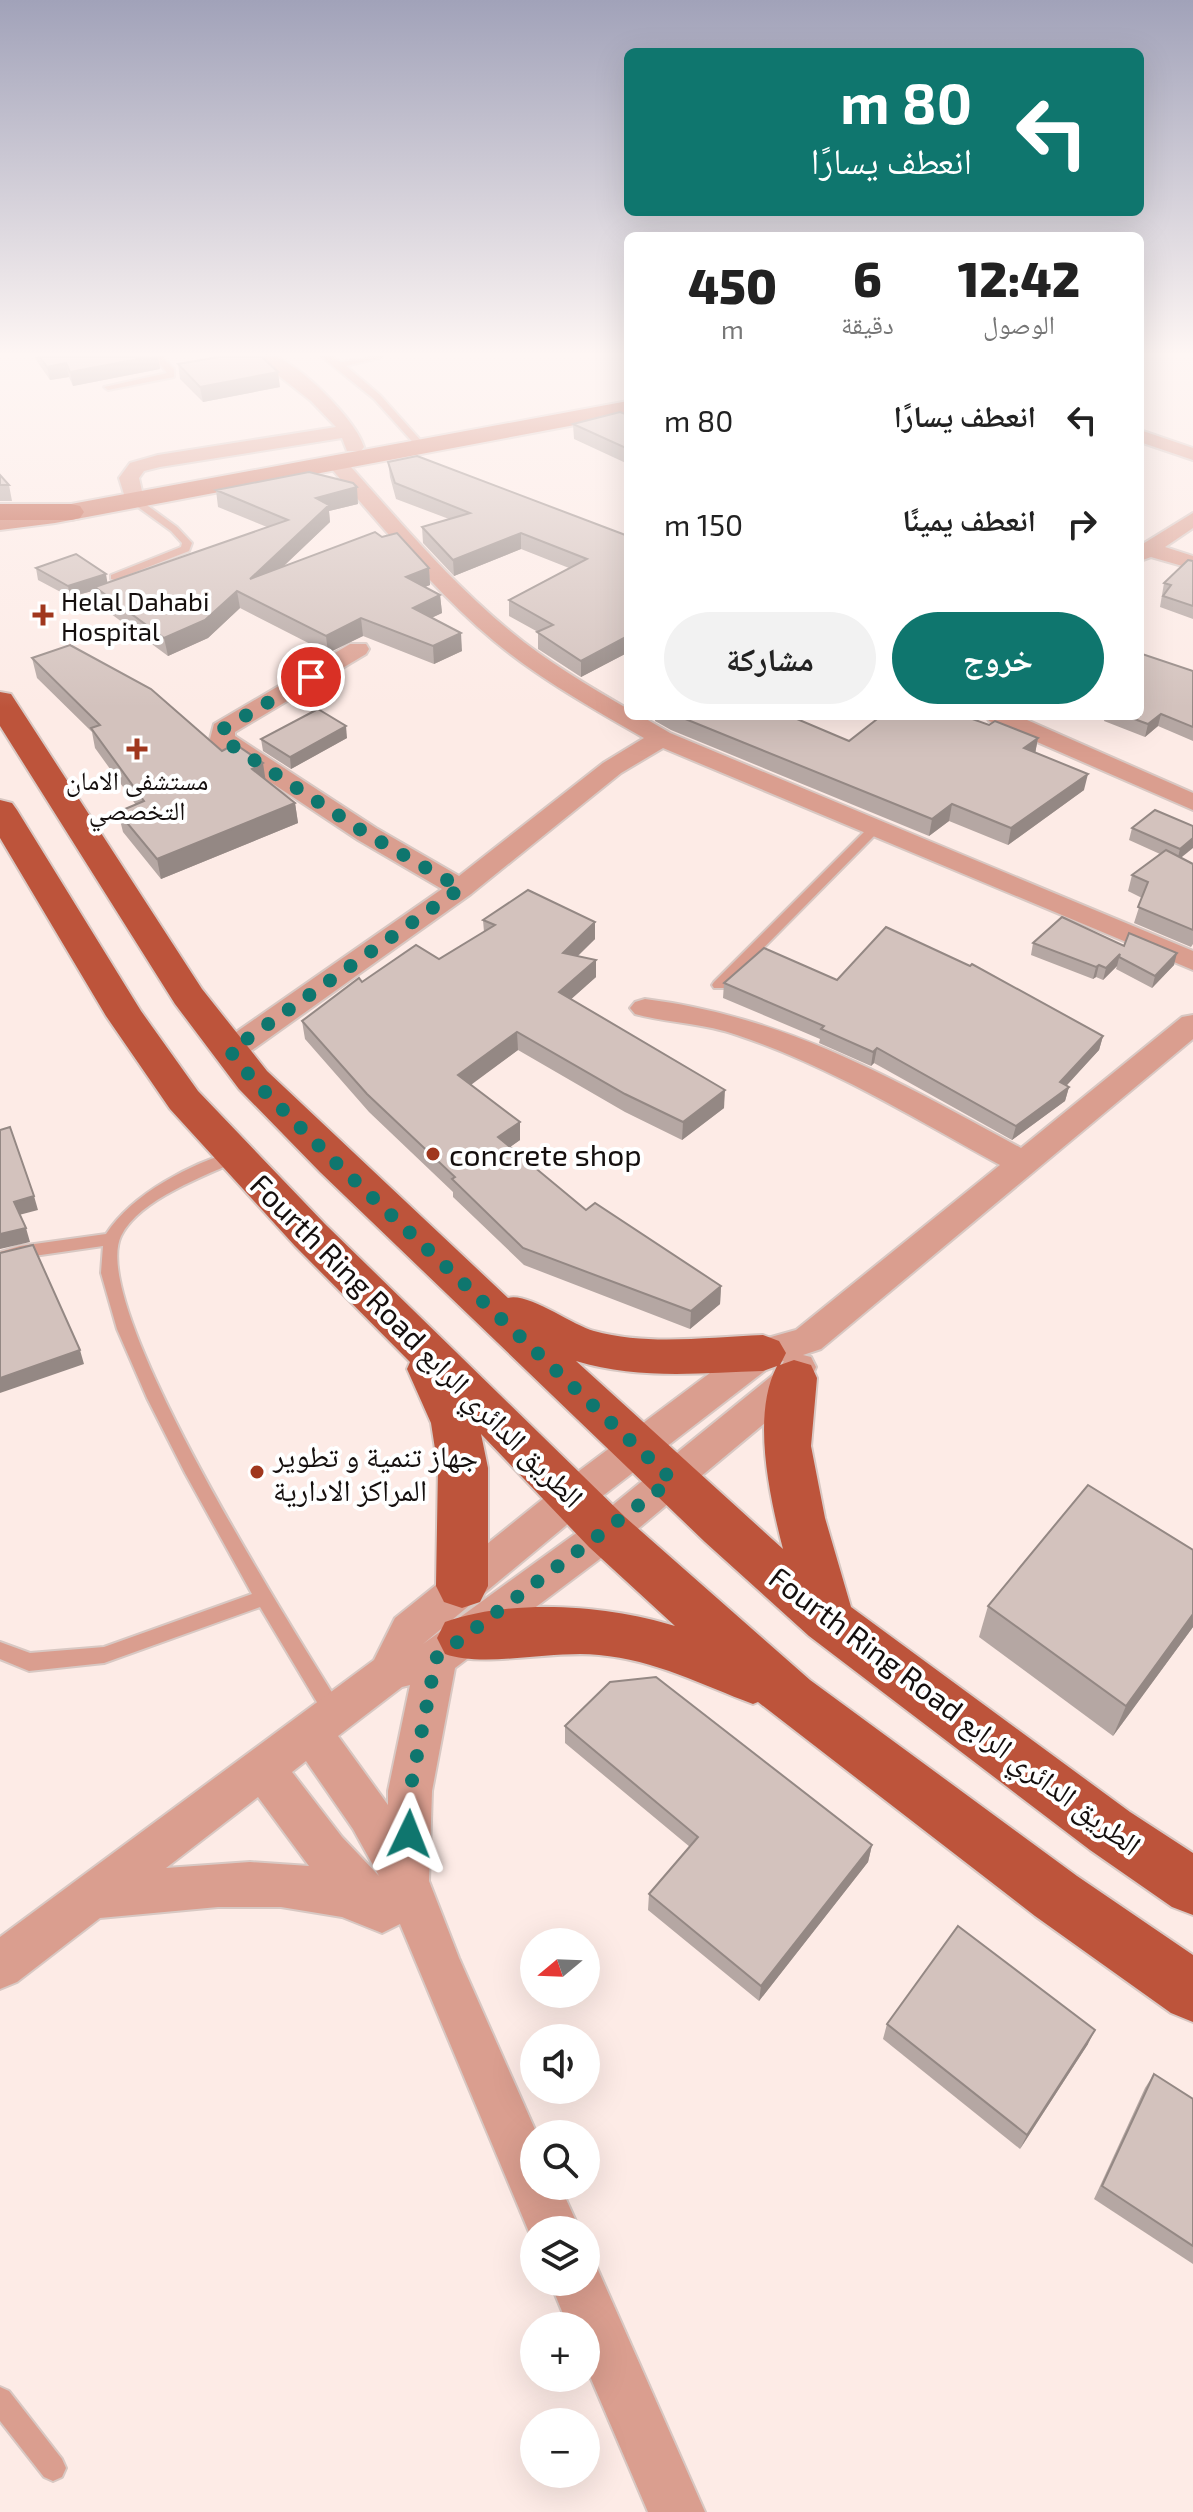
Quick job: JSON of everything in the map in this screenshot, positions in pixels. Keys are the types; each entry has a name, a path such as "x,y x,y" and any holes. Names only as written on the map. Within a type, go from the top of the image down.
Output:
{"main road":[{"path":"0,525 273,474"},
{"path":"0,512 54,515"},
{"path":"0,538 54,515"},
{"name":"Fourth Ring Road الطريق الدائري الرابع","path":"0,701 188,996 273,1100 440,1263 672,1480 828,1620 1110,1831 1193,1887"},
{"name":"Fourth Ring Road الطريق الدائري الرابع","path":"0,810 125,1016 184,1100 310,1235 607,1532 791,1697 1056,1896 1193,1991"},
{"path":"440,1263 510,1311 552,1334 603,1351 788,1357 787,1446 800,1518 828,1620"},
{"path":"417,1341 455,1423 463,1468 462,1586"},
{"path":"450,1648 542,1632 601,1632 686,1650 791,1697"}],"street":[{"path":"132,474 129,478 134,500"},
{"path":"356,474 464,601 504,637 624,717"},
{"path":"1144,552 1193,519"},
{"path":"1144,552 1193,563"},
{"path":"358,649 223,729 222,739 367,834 461,888"},
{"path":"630,720 661,738 1193,961"},
{"path":"1007,720 1193,802"},
{"path":"230,1051 461,888 612,768 661,738"},
{"path":"645,1008 679,1010 721,1019 784,1041 859,1076 1023,1163"},
{"path":"0,1966 389,1673 450,1648 607,1532 672,1480 788,1357 1193,1024"},
{"path":"389,1673 409,1630 573,1497 639,1448 788,1357"},
{"path":"395,1896 410,1791 450,1648"},
{"path":"323,1724 369,1814 395,1896 438,1965 520,2154"},
{"path":"264,1770 326,1852 395,1896"},
{"path":"91,1897 244,1885 305,1887 343,1895 395,1896"},
{"path":"582,2296 677,2512"}],"lane":[{"path":"115,577 185,549 187,543 174,529 134,500"},
{"path":"719,985 874,829"},
{"path":"237,1155 170,1187 132,1212 110,1239 109,1281 146,1375 198,1485 265,1597 323,1724"},
{"path":"0,1258 20,1252 110,1239"},
{"path":"0,1650 29,1662 104,1655 265,1597"},
{"path":"0,2400 53,2468"}],"building":[{"path":"297,474 318,474 353,483 357,487 316,498 329,505 250,579 375,532 382,537 397,533 429,568 406,577 440,595 413,608 461,633 433,646 361,618 326,636 237,591 205,620 164,638 95,587 288,520 216,490"},
{"path":"392,474 465,474 624,534 624,638 581,661 537,632 553,625 509,600 587,559 521,533 453,560 422,527 470,513 395,483"},
{"path":"0,475 9,485 0,485"},
{"path":"76,554 106,574 68,586 36,568"},
{"path":"1188,560 1193,561 1193,606 1163,596 1171,585 1164,583"},
{"path":"70,645 151,689 222,751 235,744 263,763 252,769 295,803 157,859 118,812 144,801 91,728 100,725 32,658"},
{"path":"1144,655 1193,671 1193,727 1161,714 1148,724 1137,720 1144,720"},
{"path":"318,709 346,726 290,757 261,739"},
{"path":"688,720 799,720 849,741 876,720 975,720 989,725 995,721 1038,738 1024,748 1088,774 1011,828 952,804 932,819"},
{"path":"1155,810 1193,826 1193,838 1180,849 1132,828"},
{"path":"1166,850 1193,864 1193,930 1138,907 1148,882 1132,875"},
{"path":"528,890 595,922 563,953 596,960 559,992 725,1090 683,1122 625,1094 517,1032 458,1075 520,1122 498,1137 586,1210 595,1203 721,1286 691,1311 523,1248 452,1179 455,1177 367,1094 302,1021 359,978 362,982 416,945 439,959 495,925 483,920"},
{"path":"1062,917 1124,946 1129,933 1177,953 1155,976 1119,957 1120,954 1106,968 1096,967 1033,943"},
{"path":"886,927 970,966 972,964 1103,1036 1060,1082 1069,1087 1016,1126 877,1048 873,1052 821,1029 824,1026 724,983 764,948 837,980"},
{"path":"10,1127 34,1196 14,1202 26,1228 0,1234 0,1130"},
{"path":"33,1245 80,1350 0,1378 0,1253"},
{"path":"1088,1485 1193,1550 1193,1614 1126,1706 988,1606"},
{"path":"656,1677 872,1845 761,1986 649,1894 698,1837 565,1726 610,1682"},
{"path":"958,1926 1095,2030 1027,2135 887,2024"},
{"path":"1154,2074 1193,2099 1193,2246 1102,2186"}],"place":[{"name":"Helal Dahabi Hospital","path":"43,615"},
{"name":"مستشفى الامان التخصصي","path":"137,749"},
{"name":"concrete shop","path":"433,1154"},
{"name":"جهاز تنمية و تطوير المراكز الادارية","path":"257,1472"}],"route":[{"path":"311,677 223,729 222,739 234,750 367,834 461,888 230,1051 253,1080 335,1162 672,1480 436,1658 410,1791 409,1834"}]}
